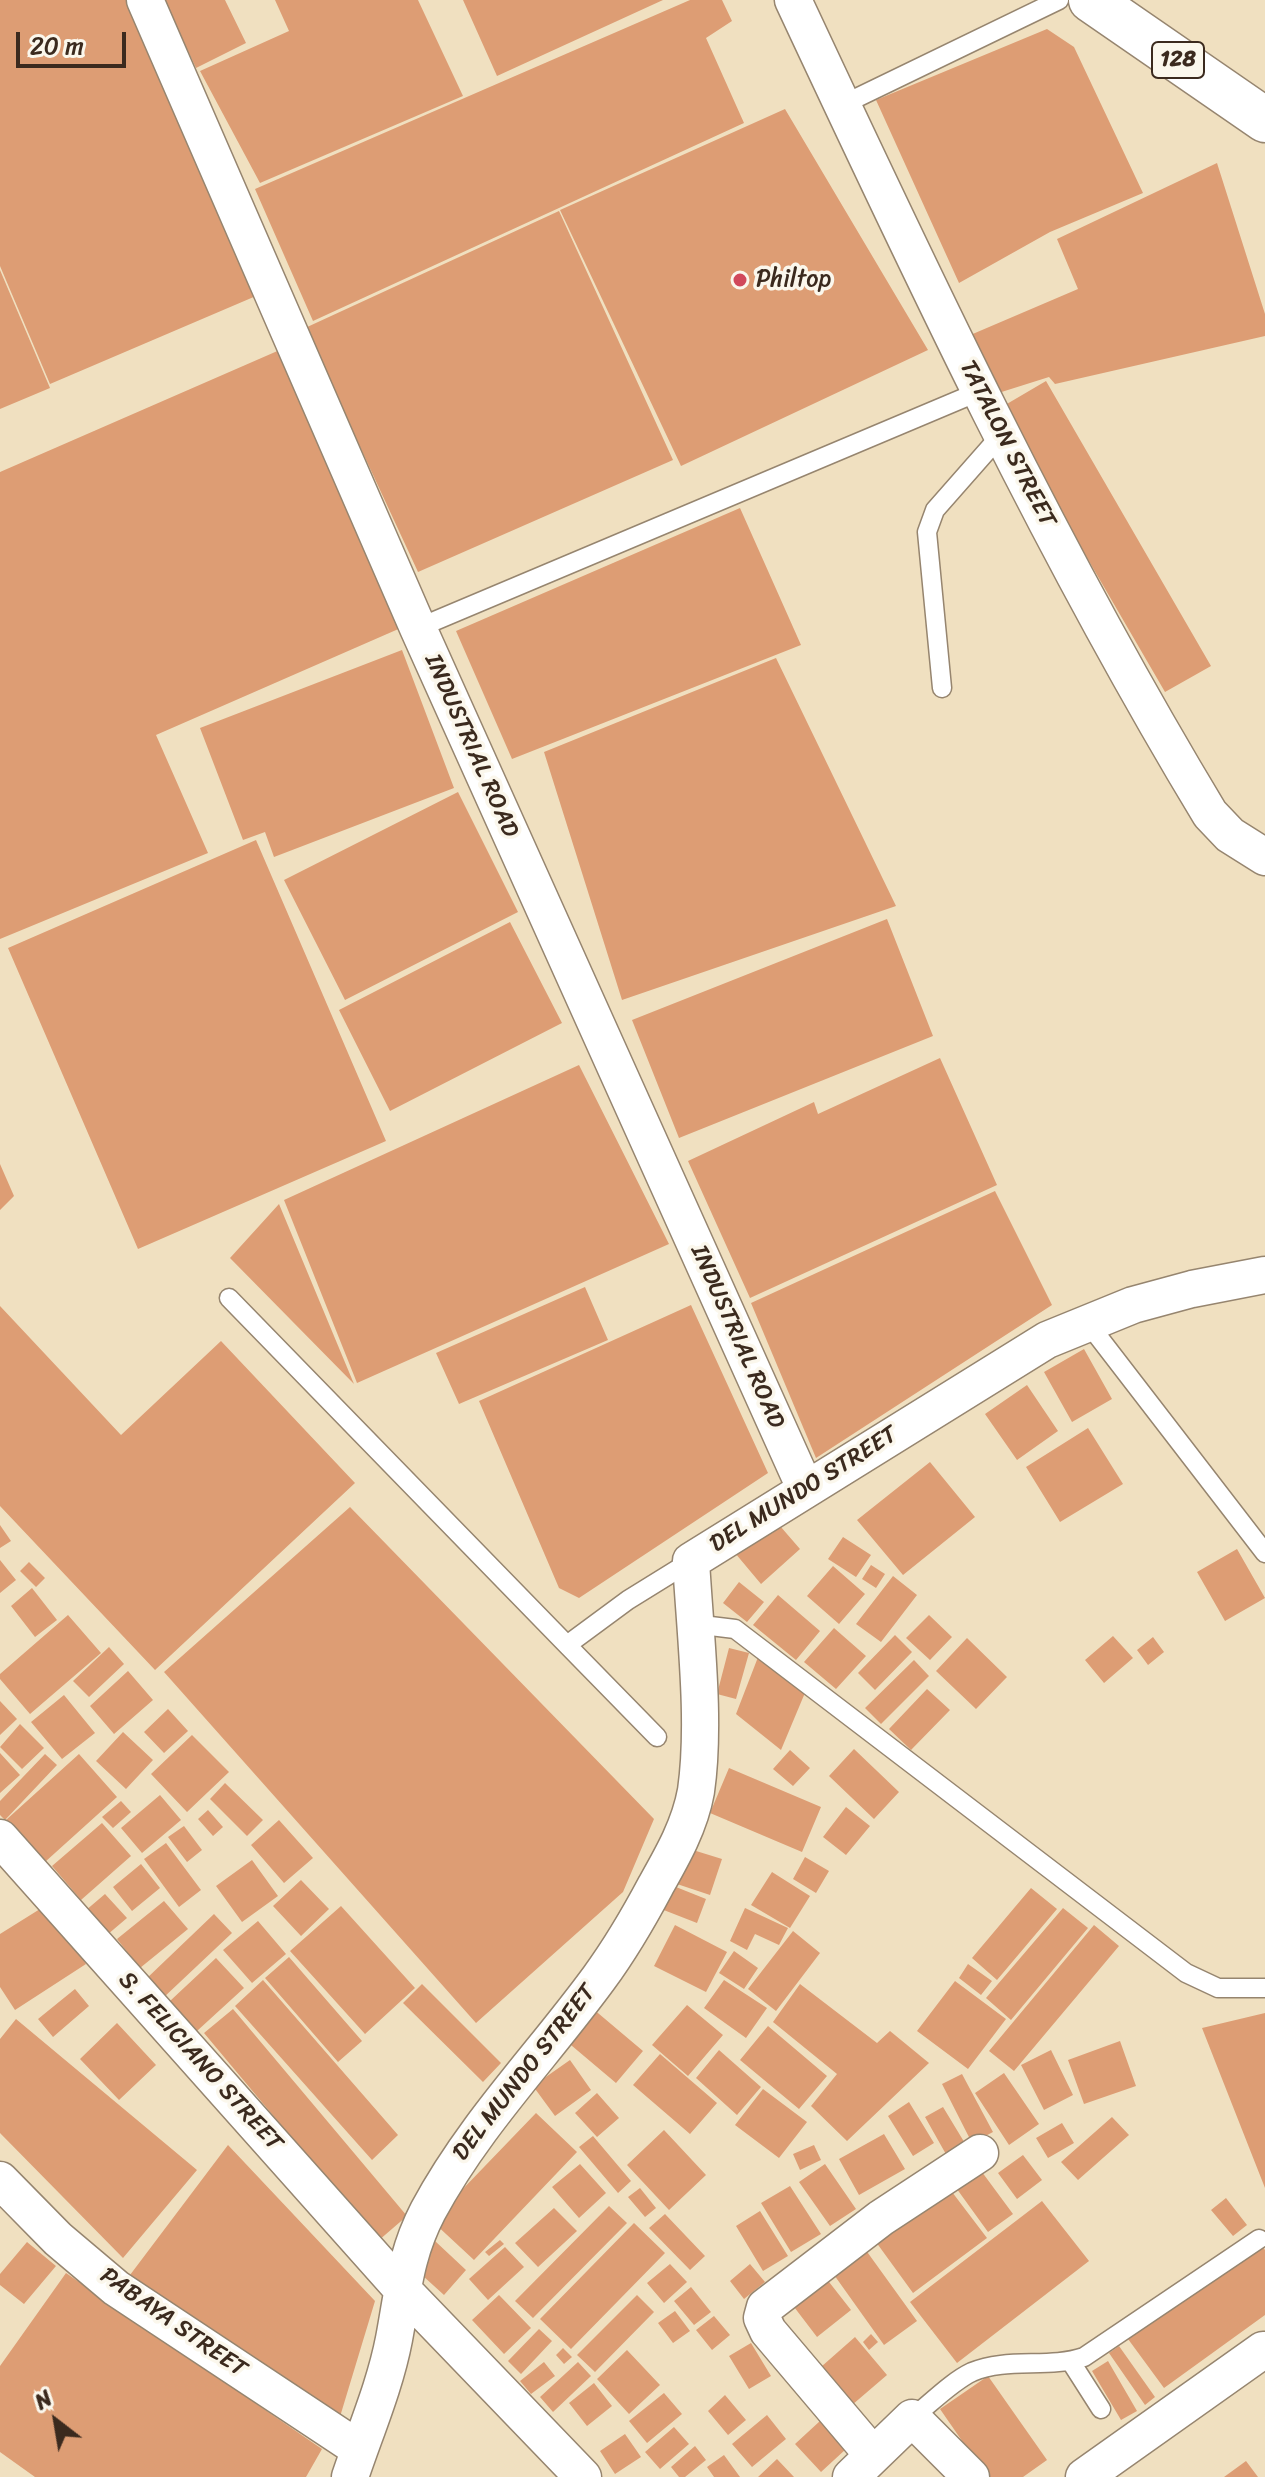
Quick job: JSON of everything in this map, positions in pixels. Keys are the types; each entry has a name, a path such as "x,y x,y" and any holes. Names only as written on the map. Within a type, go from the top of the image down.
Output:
{"main road":[{"name":"128","path":"1091,0 1265,120"}],"street":[{"name":"INDUSTRIAL ROAD","path":"145,0 418,628 805,1488"},
{"name":"TATALON STREET","path":"793,0 978,392 1115,649 1210,814 1230,835 1265,857"},
{"name":"DEL MUNDO STREET","path":"354,2463 394,2339 400,2287 426,2215 485,2120 599,1978 631,1930 684,1832 696,1791 698,1758 691,1561 1024,1354 1087,1322 1192,1289 1265,1275"},
{"name":"S. FELICIANO STREET","path":"0,1838 400,2287 583,2477"},
{"path":"971,2477 912,2418 862,2466 762,2318 765,2307 881,2218 980,2153"},
{"name":"PABAYA STREET","path":"0,2180 58,2239 116,2288 354,2463"},
{"path":"1084,2477 1263,2350"}],"lane":[{"path":"842,105 1059,0"},
{"path":"418,628 978,392"},
{"path":"942,688 927,532 935,510 1001,435"},
{"path":"229,1298 657,1737"},
{"path":"1087,1322 1265,1553"},
{"path":"567,1645 628,1600 691,1561"},
{"path":"694,1624 735,1629 1186,1973 1218,1988 1265,1988"},
{"path":"912,2418 971,2373 999,2366 1071,2362 1106,2345 1259,2239"},
{"path":"1071,2362 1101,2409"}],"building":[{"path":"0,0 138,0 263,293 50,384 0,266"},
{"path":"164,0 225,0 246,43 196,68"},
{"path":"275,0 418,0 463,96 260,183 200,71 289,31"},
{"path":"463,0 663,0 497,76"},
{"path":"690,0 722,0 732,21 706,38 744,123 313,321 255,189"},
{"path":"1047,29 1074,47 1143,193 1050,232 959,283 876,100"},
{"name":"Philtop","path":"785,109 928,350 681,466 560,210"},
{"path":"1217,163 1265,314 1265,336 1055,384 1049,377 992,395 968,336 1078,289 1057,239"},
{"path":"559,211 673,460 418,572 305,328"},
{"path":"0,270 50,388 0,409"},
{"path":"282,349 403,627 156,735 208,853 0,939 0,472"},
{"path":"1046,381 1211,666 1165,692 1000,408"},
{"path":"740,508 801,645 512,759 456,631"},
{"path":"402,650 454,788 274,857 265,832 243,840 200,728"},
{"path":"776,658 896,906 622,1000 544,752"},
{"path":"458,792 518,912 345,1000 284,880"},
{"path":"256,840 386,1141 138,1249 8,948"},
{"path":"887,919 933,1036 679,1138 632,1020"},
{"path":"510,922 562,1023 390,1111 339,1010"},
{"path":"940,1058 997,1185 750,1298 688,1161 814,1102 818,1114"},
{"path":"579,1065 669,1244 357,1383 284,1200"},
{"path":"0,1164 14,1196 0,1210"},
{"path":"995,1191 1052,1305 816,1458 751,1303"},
{"path":"279,1204 354,1384 230,1258"},
{"path":"585,1287 608,1340 459,1404 436,1353"},
{"path":"691,1305 768,1473 579,1598 559,1588 479,1401"},
{"path":"0,1306 121,1435 221,1341 355,1483 155,1670 0,1506"},
{"path":"1084,1349 1112,1399 1072,1422 1044,1372"},
{"path":"1027,1385 1058,1431 1017,1460 985,1414"},
{"path":"1088,1428 1123,1484 1060,1522 1026,1467"},
{"path":"930,1462 975,1517 903,1575 857,1520"},
{"path":"350,1507 654,1819 623,1892 476,2023 164,1672"},
{"path":"774,1519 800,1549 761,1584 735,1553"},
{"path":"0,1525 11,1541 0,1548"},
{"path":"843,1537 871,1555 856,1577 828,1559"},
{"path":"1237,1549 1265,1598 1225,1621 1197,1572"},
{"path":"0,1560 16,1580 0,1593"},
{"path":"29,1562 45,1578 36,1587 20,1571"},
{"path":"871,1565 885,1574 876,1588 862,1579"},
{"path":"833,1566 865,1594 839,1624 807,1596"},
{"path":"893,1576 917,1595 881,1642 856,1624"},
{"path":"739,1582 764,1602 747,1622 723,1603"},
{"path":"32,1588 57,1620 35,1637 11,1606"},
{"path":"778,1595 820,1631 796,1660 753,1625"},
{"path":"68,1615 101,1653 30,1714 0,1679 0,1674"},
{"path":"929,1615 952,1637 930,1660 906,1638"},
{"path":"834,1628 866,1656 836,1689 804,1662"},
{"path":"895,1635 912,1652 875,1690 858,1673"},
{"path":"1113,1636 1133,1658 1104,1683 1085,1660"},
{"path":"1153,1637 1164,1652 1148,1665 1137,1650"},
{"path":"967,1638 1007,1677 976,1709 936,1671"},
{"path":"109,1647 124,1664 89,1697 73,1681"},
{"path":"729,1648 749,1653 736,1699 717,1694"},
{"path":"760,1652 807,1688 781,1750 736,1714"},
{"path":"914,1660 929,1676 881,1724 865,1708"},
{"path":"128,1671 153,1700 114,1734 90,1706"},
{"path":"927,1689 950,1710 911,1750 889,1729"},
{"path":"64,1695 95,1733 62,1759 31,1722"},
{"path":"0,1701 17,1719 0,1735"},
{"path":"168,1709 188,1731 164,1753 144,1732"},
{"path":"20,1724 44,1748 22,1769 0,1747"},
{"path":"123,1732 153,1760 126,1789 96,1761"},
{"path":"192,1735 229,1772 187,1812 151,1774"},
{"path":"854,1749 899,1792 874,1819 829,1776"},
{"path":"790,1750 810,1768 793,1786 773,1769"},
{"path":"0,1753 20,1775 0,1793"},
{"path":"45,1754 57,1765 5,1820 0,1815 0,1801"},
{"path":"79,1754 117,1797 45,1862 6,1820"},
{"path":"729,1768 821,1807 802,1852 710,1813"},
{"path":"225,1783 263,1820 247,1836 210,1799"},
{"path":"160,1795 181,1820 142,1853 121,1828"},
{"path":"121,1801 131,1812 113,1828 102,1817"},
{"path":"846,1807 870,1826 846,1855 823,1837"},
{"path":"208,1810 223,1827 213,1836 198,1819"},
{"path":"279,1820 313,1858 284,1883 251,1845"},
{"path":"102,1823 131,1856 81,1900 52,1866"},
{"path":"184,1826 202,1850 187,1862 168,1837"},
{"path":"166,1843 201,1890 179,1907 144,1859"},
{"path":"680,1846 722,1859 710,1895 668,1881"},
{"path":"805,1857 829,1871 816,1893 793,1879"},
{"path":"252,1860 278,1896 242,1922 216,1886"},
{"path":"141,1864 160,1888 132,1911 113,1887"},
{"path":"772,1872 810,1896 790,1928 751,1905"},
{"path":"301,1880 329,1909 301,1936 273,1906"},
{"path":"666,1883 706,1899 697,1923 656,1907"},
{"path":"1031,1888 1057,1909 997,1980 972,1958"},
{"path":"105,1894 127,1918 107,1935 85,1911"},
{"path":"164,1901 188,1929 140,1968 117,1939"},
{"path":"48,1904 86,1964 15,2010 0,1987 0,1934"},
{"path":"341,1906 415,1988 365,2034 290,1951"},
{"path":"745,1908 788,1928 779,1945 755,1934 747,1950 730,1941"},
{"path":"1063,1908 1088,1928 1011,2020 986,1998"},
{"path":"214,1914 232,1933 162,1999 145,1980"},
{"path":"258,1921 286,1954 252,1983 223,1950"},
{"path":"675,1925 727,1952 706,1992 654,1966"},
{"path":"1094,1925 1119,1946 1014,2071 989,2051"},
{"path":"793,1931 820,1953 776,2011 748,1989"},
{"path":"734,1951 758,1968 744,1989 719,1973"},
{"path":"289,1957 362,2041 338,2062 265,1978"},
{"path":"216,1958 244,1988 197,2031 170,2001"},
{"path":"968,1964 992,1981 981,1995 959,1978"},
{"path":"263,1980 398,2135 372,2160 235,2006"},
{"path":"724,1980 767,2008 746,2038 704,2008"},
{"path":"955,1981 1006,2019 968,2069 917,2031"},
{"path":"422,1984 501,2063 483,2082 403,2003"},
{"path":"800,1984 877,2043 890,2031 929,2063 847,2141 811,2106 837,2074 773,2022"},
{"path":"75,1989 89,2006 53,2037 38,2019"},
{"path":"687,2005 723,2035 688,2076 652,2045"},
{"path":"592,2008 643,2051 616,2083 565,2040"},
{"path":"233,2009 407,2216 378,2241 204,2033"},
{"path":"1265,2013 1265,2188 1202,2028"},
{"path":"16,2019 197,2170 123,2258 0,2133 0,2039"},
{"path":"117,2023 156,2065 119,2100 80,2059"},
{"path":"768,2026 827,2076 799,2109 740,2060"},
{"path":"1120,2041 1136,2086 1084,2104 1068,2060"},
{"path":"719,2050 761,2087 737,2115 696,2078"},
{"path":"1051,2050 1073,2095 1044,2110 1021,2065"},
{"path":"660,2054 717,2103 690,2134 633,2085"},
{"path":"570,2060 591,2090 555,2116 533,2086"},
{"path":"1004,2073 1039,2124 1009,2145 975,2093"},
{"path":"962,2074 993,2132 972,2143 942,2084"},
{"path":"763,2089 807,2122 779,2158 735,2125"},
{"path":"597,2093 619,2118 597,2137 575,2113"},
{"path":"909,2102 934,2143 913,2156 888,2116"},
{"path":"943,2107 966,2145 947,2156 925,2117"},
{"path":"536,2113 577,2152 474,2260 432,2221"},
{"path":"1112,2117 1129,2135 1078,2180 1061,2162"},
{"path":"1062,2123 1074,2143 1048,2158 1036,2138"},
{"path":"664,2130 706,2175 669,2210 627,2165"},
{"path":"884,2134 905,2169 859,2195 839,2159"},
{"path":"593,2136 631,2181 618,2193 579,2147"},
{"path":"228,2145 375,2301 339,2420 130,2275"},
{"path":"814,2145 821,2160 800,2170 793,2154"},
{"path":"1023,2155 1042,2180 1017,2199 998,2173"},
{"path":"580,2164 606,2193 579,2218 552,2187"},
{"path":"825,2164 856,2209 830,2226 799,2182"},
{"path":"979,2168 1013,2214 988,2232 954,2185"},
{"path":"790,2186 821,2234 791,2252 761,2203"},
{"path":"640,2188 656,2208 645,2217 628,2197"},
{"path":"949,2188 987,2238 913,2293 876,2242"},
{"path":"1226,2198 1247,2225 1233,2236 1211,2210"},
{"path":"1042,2201 1089,2261 957,2363 910,2302"},
{"path":"609,2206 627,2223 533,2318 515,2301"},
{"path":"554,2208 577,2231 538,2267 515,2243"},
{"path":"760,2211 788,2256 763,2271 736,2226"},
{"path":"665,2214 705,2256 690,2270 649,2228"},
{"path":"634,2223 665,2253 571,2349 540,2319"},
{"path":"500,2240 504,2244 489,2256 485,2252"},
{"path":"435,2241 466,2270 444,2295 412,2266"},
{"path":"27,2242 56,2266 24,2304 0,2285 0,2274"},
{"path":"860,2242 917,2321 884,2345 827,2265"},
{"path":"1260,2243 1265,2250 1265,2315 1164,2388 1128,2339"},
{"path":"505,2247 524,2267 488,2300 469,2279"},
{"path":"670,2264 687,2282 664,2303 647,2283"},
{"path":"750,2264 765,2282 744,2299 730,2281"},
{"path":"66,2273 322,2449 306,2477 35,2477 0,2452 0,2366"},
{"path":"822,2273 851,2310 817,2337 788,2299"},
{"path":"691,2287 711,2312 694,2325 674,2301"},
{"path":"499,2295 531,2328 504,2354 472,2320"},
{"path":"637,2295 654,2312 595,2372 577,2355"},
{"path":"675,2311 690,2331 673,2343 658,2323"},
{"path":"714,2316 730,2335 712,2350 696,2330"},
{"path":"539,2329 552,2341 521,2374 508,2361"},
{"path":"871,2334 878,2342 869,2350 863,2342"},
{"path":"855,2337 887,2375 845,2411 813,2374"},
{"path":"751,2343 771,2376 749,2389 729,2356"},
{"path":"1119,2346 1155,2397 1145,2405 1109,2353"},
{"path":"563,2348 572,2357 564,2364 556,2355"},
{"path":"627,2350 660,2385 629,2414 597,2379"},
{"path":"1108,2361 1137,2411 1121,2420 1092,2371"},
{"path":"544,2362 555,2376 531,2394 520,2381"},
{"path":"578,2362 591,2376 553,2412 540,2397"},
{"path":"988,2376 1047,2460 1023,2477 987,2477 940,2409"},
{"path":"594,2383 612,2406 587,2426 569,2403"},
{"path":"664,2393 682,2414 647,2443 629,2421"},
{"path":"725,2395 746,2420 728,2435 708,2411"},
{"path":"767,2415 786,2439 752,2467 732,2444"},
{"path":"820,2421 846,2449 821,2472 795,2444"},
{"path":"674,2427 689,2444 660,2469 645,2452"},
{"path":"625,2434 641,2457 615,2474 600,2451"},
{"path":"695,2446 706,2460 685,2477 679,2477 671,2467"},
{"path":"724,2455 740,2477 714,2477 707,2467"},
{"path":"777,2459 794,2477 758,2477"},
{"path":"1246,2461 1258,2477 1224,2477"}],"place":[{"name":"Philtop","path":"740,280"}]}
